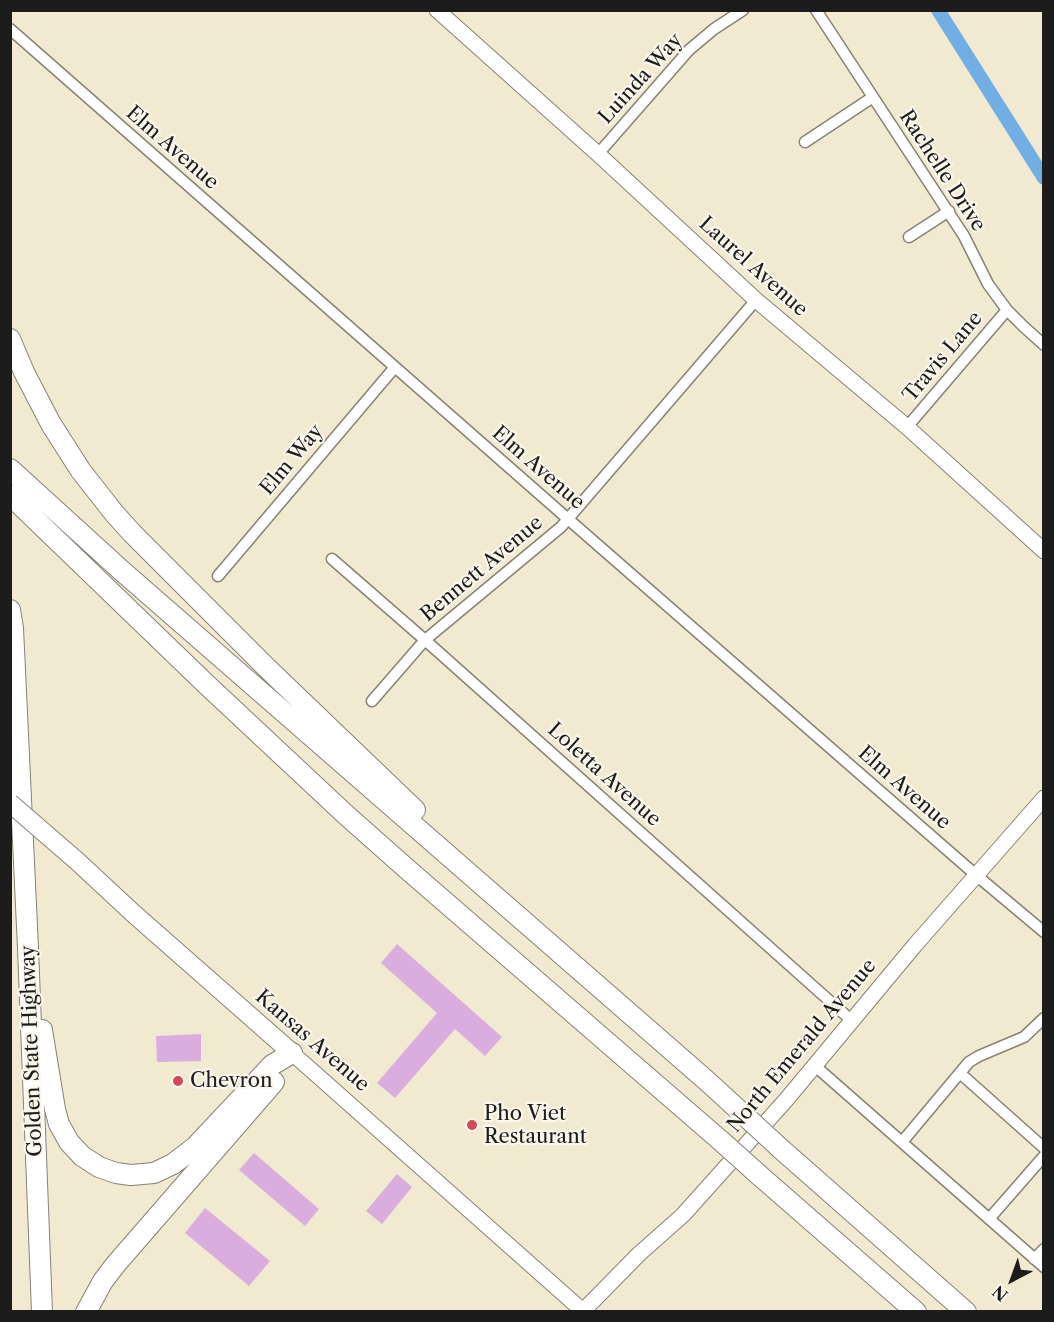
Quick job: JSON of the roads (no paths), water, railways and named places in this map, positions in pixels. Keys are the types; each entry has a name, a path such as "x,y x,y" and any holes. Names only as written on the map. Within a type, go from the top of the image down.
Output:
{"highway":[{"path":"10,339 37,398 66,449 97,492 132,533 267,668 610,996"},
{"path":"10,469 122,571 610,996 966,1311"},
{"path":"10,495 230,707 345,814 916,1311"},
{"name":"Golden State Highway","path":"10,610 13,628 28,948 42,1311"},
{"path":"28,948 59,1124 69,1142 82,1156 99,1167 131,1175 154,1173 173,1164 195,1147 272,1065 292,1053"},
{"path":"86,1311 103,1281 116,1264 281,1074 292,1053"}],"main road":[{"name":"Kansas Avenue","path":"10,803 292,1053"}],"street":[{"name":"Laurel Avenue","path":"437,10 756,300 907,427 1044,551"},
{"name":"Luinda Way","path":"598,154 689,50 714,29 743,10"},
{"name":"Rachelle Drive","path":"816,10 949,211 988,284 1007,310 1044,345"},
{"name":"Elm Avenue","path":"10,29 568,519 1044,932"},
{"path":"805,142 873,97"},
{"path":"909,237 949,211"},
{"name":"Bennett Avenue","path":"372,701 425,640 552,535 568,519 756,300"},
{"name":"Travis Lane","path":"907,427 1007,310"},
{"name":"Elm Way","path":"218,576 394,367"},
{"name":"Loletta Avenue","path":"332,559 851,1020"},
{"name":"North Emerald Avenue","path":"583,1311 639,1254 683,1215 786,1100 851,1020 1044,798"},
{"path":"902,1143 969,1062 1024,1037 1044,1018"},
{"name":"Kansas Avenue","path":"292,1053 583,1311"},
{"path":"814,1065 1044,1267"},
{"path":"960,1074 1044,1148"},
{"path":"989,1220 1044,1156"},
{"path":"1034,1260 1044,1249"}],"waterway":[{"path":"938,10 1044,178"}],"place":[{"name":"Chevron","path":"178,1081"},
{"name":"Pho Viet Restaurant","path":"472,1125"}]}
